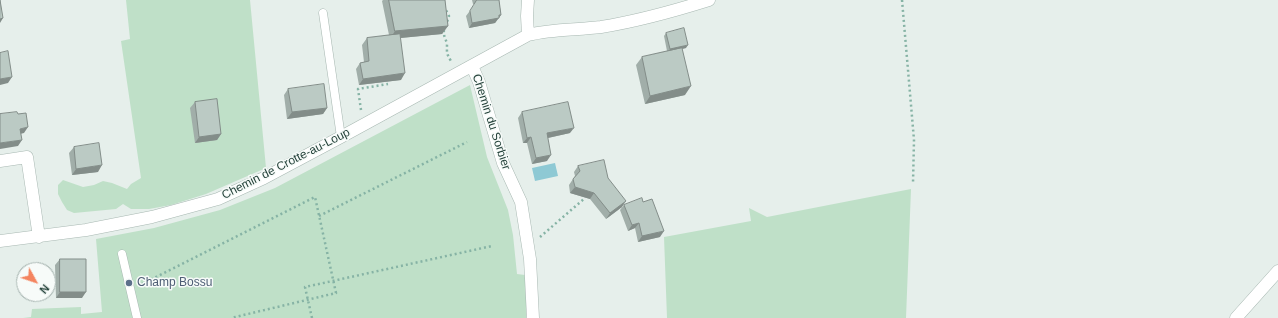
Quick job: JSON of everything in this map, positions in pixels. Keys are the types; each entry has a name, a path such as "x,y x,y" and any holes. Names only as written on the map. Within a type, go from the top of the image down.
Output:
{"street":[{"path":"528,0 528,35 556,30 608,25 650,17 709,0"},
{"name":"Chemin de Crotte-au-Loup","path":"0,241 86,230 152,217 218,199 264,178 341,138 528,35"},
{"name":"Chemin du Sorbier","path":"472,66 479,82 503,164 521,202 528,248 533,318"},
{"path":"0,161 27,158 39,237"},
{"path":"1236,318 1278,271"}],"lane":[{"path":"323,13 341,138"},
{"path":"122,254 138,318"}],"path":[{"path":"902,0 914,140 913,183"},
{"path":"443,4 449,16 443,32 447,44 446,53 458,74"},
{"path":"363,125 358,89 388,84"},
{"path":"319,216 467,142"},
{"path":"131,290 315,197 332,281 336,293 231,318"},
{"path":"528,248 586,198"},
{"path":"312,318 305,287 492,246"}],"green space":[{"path":"126,0 250,0 266,168 206,194 171,205 149,209 131,209 123,204 116,209 74,213 67,210 58,194 58,185 63,180 83,187 94,185 103,181 127,189 131,184 141,178 121,41 130,39"},
{"path":"470,85 487,157 508,210 513,235 517,274 525,275 527,298 526,318 23,318 31,317 32,309 81,307 81,314 102,312 96,239 154,228 220,210 275,188"},
{"path":"911,189 906,318 667,318 664,237 751,221 749,208 767,217"}],"water":[{"path":"555,163 558,176 535,181 532,168"}],"building":[{"path":"0,0 3,18 0,19"},
{"path":"389,0 445,0 448,26 395,31"},
{"path":"477,0 499,0 501,15 499,15 499,18 472,23 470,11"},
{"path":"684,28 688,45 670,49 666,33"},
{"path":"400,34 405,73 363,79 360,63 369,61 367,38"},
{"path":"682,48 691,86 650,96 642,57"},
{"path":"8,51 12,77 0,79 0,53"},
{"path":"324,84 327,108 292,112 288,89"},
{"path":"217,99 221,134 199,137 195,102"},
{"path":"568,102 574,128 547,133 551,155 536,158 531,137 527,138 522,112"},
{"path":"17,112 18,114 26,113 28,127 20,129 22,140 0,143 0,114"},
{"path":"99,143 102,165 76,169 74,147"},
{"path":"604,160 608,178 626,201 610,213 594,193 575,187 573,179 580,171 578,166"},
{"path":"642,198 643,202 652,199 664,231 642,236 639,223 632,225 624,205"},
{"path":"60,259 86,259 86,292 60,292"}],"place":[{"name":"Champ Bossu","path":"129,283"}]}
